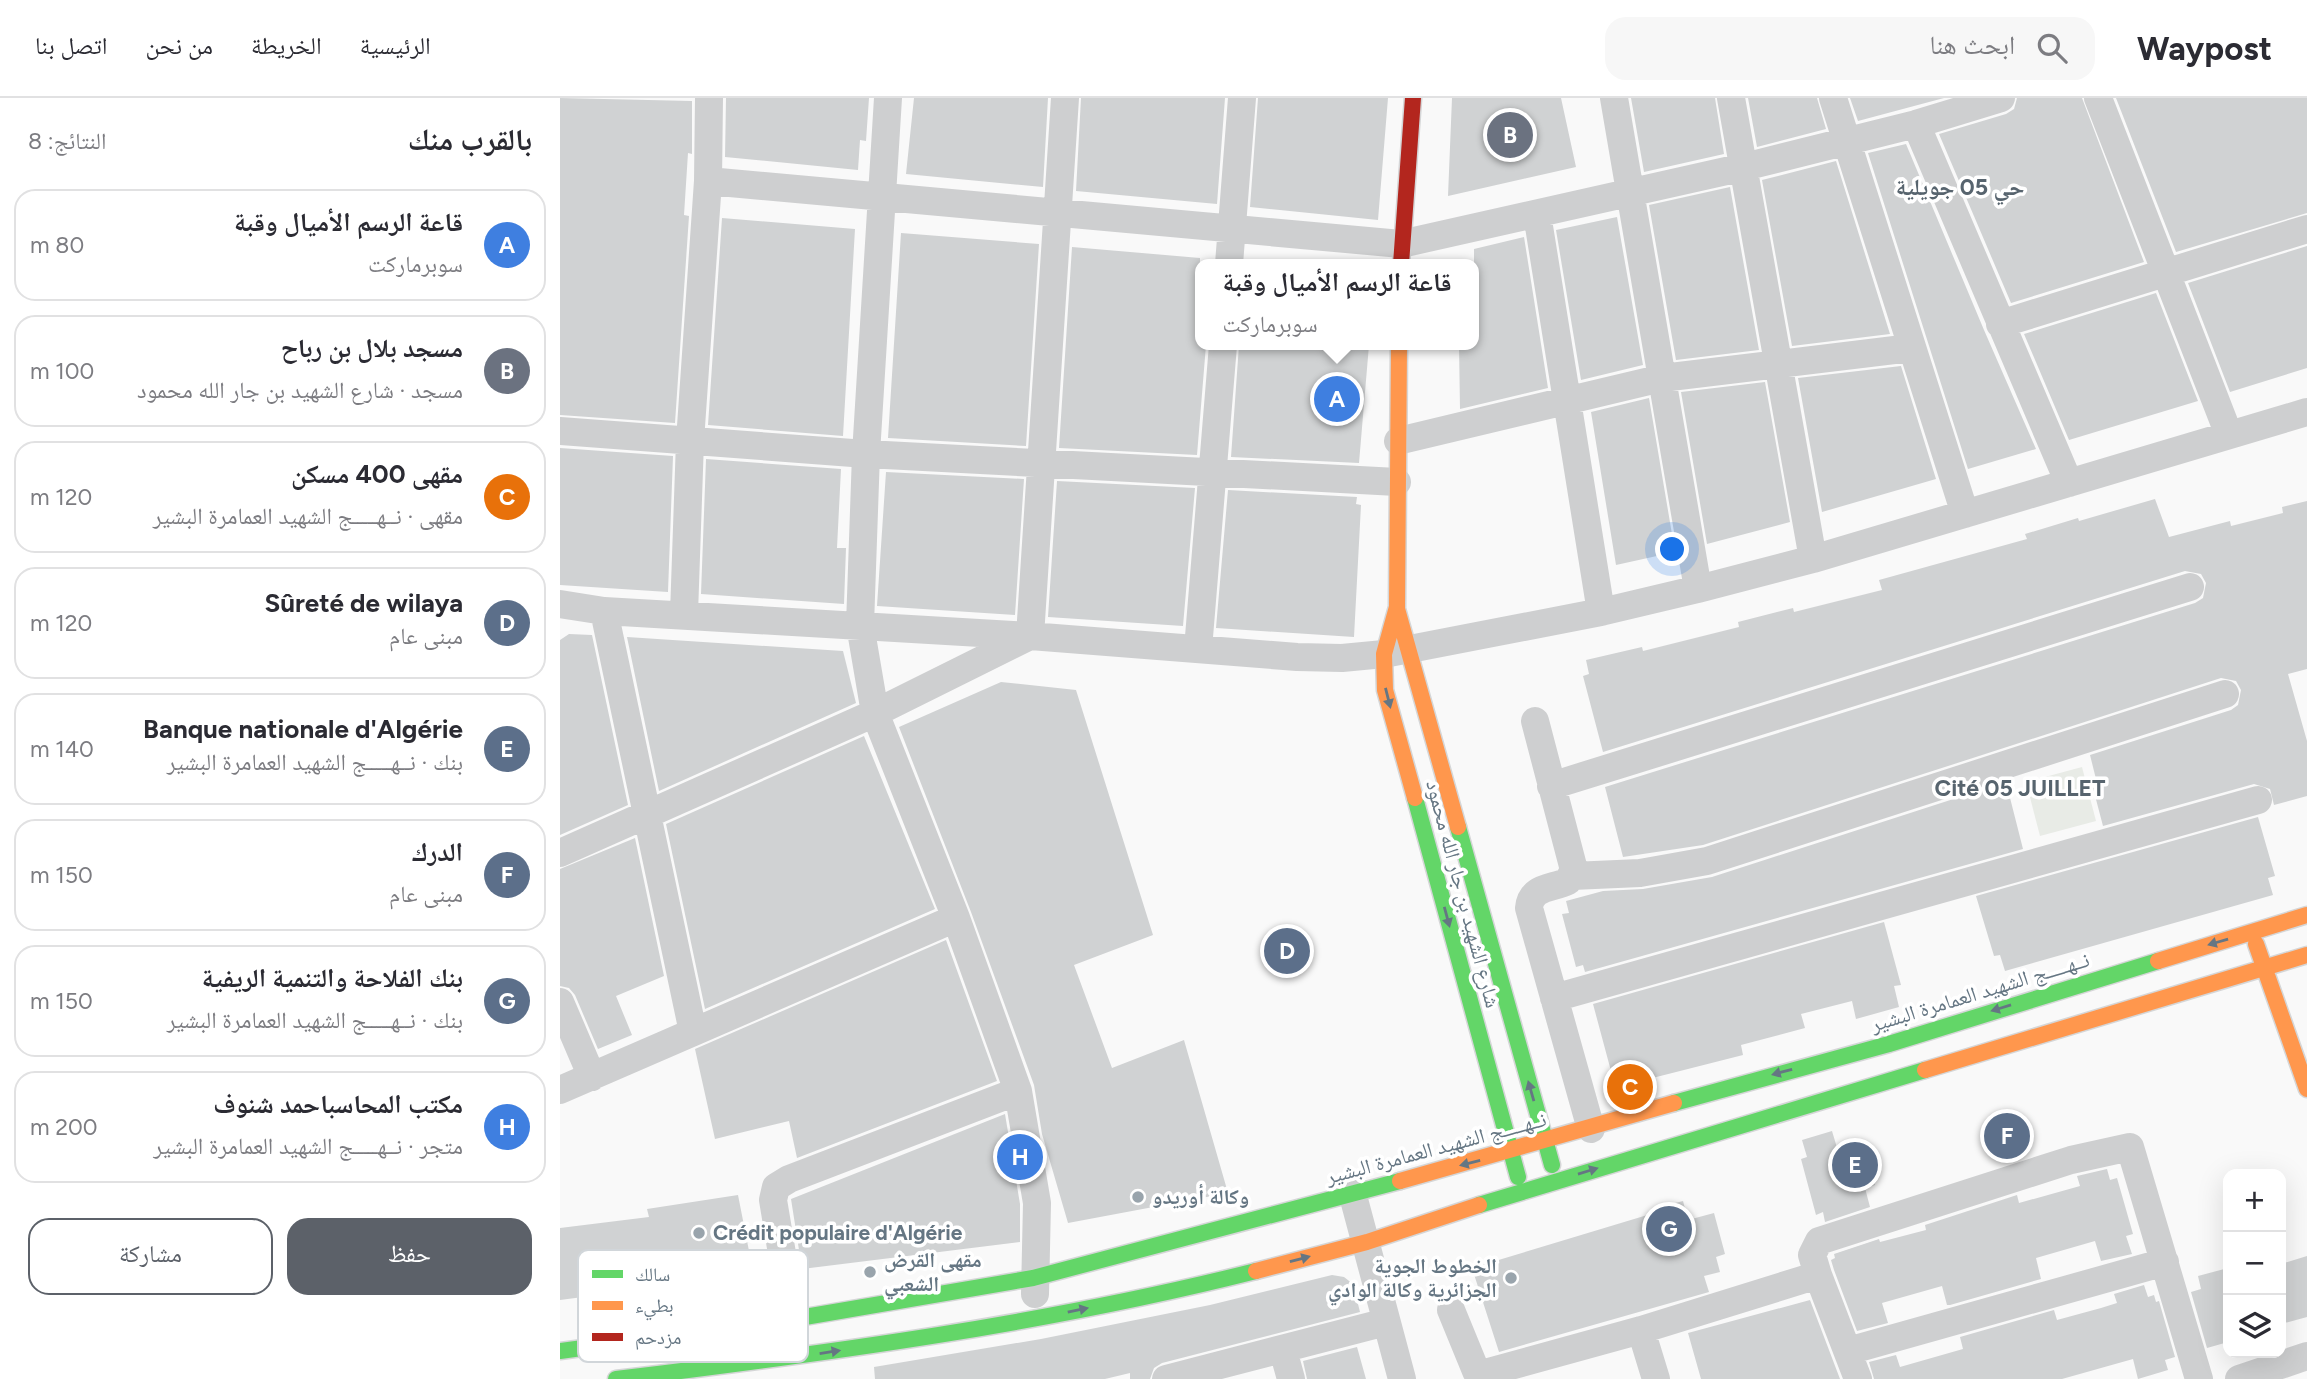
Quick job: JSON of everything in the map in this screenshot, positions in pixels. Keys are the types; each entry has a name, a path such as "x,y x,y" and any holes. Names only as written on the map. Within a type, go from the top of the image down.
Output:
{"main road":[{"path":"1401,254 1413,98"},
{"name":"شارع الشهيد بن جار الله محمود","path":"1399,350 1397,652 1556,1181"},
{"name":"شارع الشهيد بن جار الله محمود","path":"1397,607 1397,652 1385,690 1522,1191"},
{"name":"نــهـــــج الشهيد العمامرة البشير","path":"808,1316 1033,1278 1511,1152 1755,1079 1889,1044 2307,915"},
{"path":"2252,932 2307,1089"},
{"path":"808,1356 1037,1318 1215,1281 1367,1242 1522,1191 2307,955"},
{"name":"نــهـــــج الشهيد العمامرة البشير","path":"560,1351 578,1349"},
{"path":"616,1379 757,1362"}],"street":[{"path":"684,614 690,441 708,181 709,98"},
{"path":"888,98 866,454 860,625 875,713 956,918 1018,1091 1037,1203 1033,1278 1037,1318"},
{"path":"1030,636 1065,98"},
{"path":"1229,259 1242,98"},
{"path":"1614,98 1698,589"},
{"path":"1731,98 1813,559"},
{"path":"1833,98 1965,514"},
{"path":"708,181 1232,229 1401,254 1537,214 1744,167 1916,124 2001,98"},
{"path":"2098,98 2230,435"},
{"path":"1916,124 2069,483"},
{"path":"1537,214 1601,612"},
{"path":"2000,324 2307,229"},
{"path":"1398,440 1662,378 1912,348"},
{"path":"1198,649 1223,350"},
{"path":"560,604 604,611 860,625 1319,657 1397,652 1601,612 1813,559 2307,412"},
{"path":"560,431 866,454 1398,482"},
{"path":"1551,786 1878,681 2190,587"},
{"path":"604,611 692,1032"},
{"path":"560,853 875,713 1030,636"},
{"path":"1591,1129 1531,916 1530,901 1540,889 1562,884 1572,876 1640,873 1707,861 2225,694"},
{"path":"1535,721 1573,863 1572,876"},
{"path":"1554,998 2258,800"},
{"path":"560,1090 956,918"},
{"path":"560,1002 592,1077"},
{"path":"782,1250 774,1200 776,1187 789,1179 1018,1091"},
{"path":"1858,1379 1812,1255 1819,1241 2058,1164 2130,1147 2199,1379"},
{"path":"1352,1192 1402,1379"},
{"path":"1848,1351 2165,1262"},
{"path":"1451,1310 1479,1374 1641,1330 1818,1275"},
{"path":"1166,1379 1386,1322"},
{"path":"1641,1330 1656,1379"},
{"path":"1283,1350 1291,1379"},
{"path":"2239,1379 2307,1356"}],"shaded area":[{"path":"2082,767 2096,821 2040,836 2026,782"}],"building":[{"path":"560,98 692,101 692,154 688,153 684,215 689,216 675,423 560,415"},
{"path":"726,98 869,98 866,141 860,140 858,170 725,157"},
{"path":"914,98 1048,98 1043,187 906,174"},
{"path":"1081,98 1225,98 1217,204 1076,191"},
{"path":"1258,98 1388,98 1378,220 1250,207"},
{"path":"1452,98 1561,98 1576,167 1448,196"},
{"path":"1631,98 1715,98 1724,154 1644,172"},
{"path":"1748,98 1817,98 1826,129 1757,147"},
{"path":"1850,98 1944,98 1858,121"},
{"path":"2017,98 2082,98 2144,262 2011,303 1939,134 2006,114 2014,109"},
{"path":"2116,98 2307,98 2307,213 2176,252"},
{"path":"1906,144 2036,449 1968,469 1868,153"},
{"path":"1836,161 1890,334 1792,346 1762,180"},
{"path":"1730,187 1759,350 1676,360 1649,205"},
{"path":"1617,217 1643,365 1581,380 1556,230"},
{"path":"722,218 855,229 843,436 708,425"},
{"path":"901,233 1039,244 1026,446 888,438"},
{"path":"1524,237 1548,388 1460,409 1459,350 1479,350 1479,259 1474,259 1474,249"},
{"path":"2307,246 2307,368 2230,392 2188,283"},
{"path":"1072,247 1200,258 1195,259 1195,350 1206,350 1197,455 1059,448"},
{"path":"2156,293 2198,401 2069,440 2024,334"},
{"path":"1239,350 1369,350 1359,463 1231,457"},
{"path":"1901,366 1936,479 1822,512 1798,378"},
{"path":"1765,382 1790,522 1707,544 1681,392"},
{"path":"1649,398 1675,552 1616,565 1591,412"},
{"path":"560,448 673,456 668,592 560,585"},
{"path":"706,459 841,469 837,548 846,548 844,604 701,594"},
{"path":"886,472 1024,479 1015,615 877,606"},
{"path":"1057,481 1195,488 1183,626 1048,617"},
{"path":"1228,490 1357,497 1356,504 1361,505 1354,637 1216,628"},
{"path":"2155,499 2169,537 2230,521 2231,526 2283,513 2282,507 2307,501 2307,669 2288,674 2307,741 2307,796 2274,805 2270,789 2254,784 2103,826 2093,788 2098,787 2090,755 2231,710 2238,705 2241,690 2236,681 2221,678 1703,845 1623,857 1605,787 2195,603 2203,598 2206,583 2201,574 2185,571 1603,752 1583,676 1589,674 1586,660 1642,647 1643,651 1739,627 1738,622 1793,608 1794,612 1882,590 1879,580 2027,539 2025,534 2078,518 2079,521"},
{"path":"569,634 592,635 628,805 560,835 560,640"},
{"path":"627,637 843,651 856,703 659,791"},
{"path":"1001,682 1076,690 1153,935 1074,965 1112,1068 1184,1040 1228,1193 1068,1223 1042,1134 1034,1085 899,727"},
{"path":"864,736 935,909 705,1009 666,824"},
{"path":"2006,782 2023,849 1585,972 1583,965 1576,967 1562,914 1569,913 1566,901 1603,891 1643,889 1712,877"},
{"path":"2258,817 2275,876 2268,878 2273,895 2005,971 2000,955 1994,956 1976,896"},
{"path":"635,838 664,976 616,996 632,1035 598,1049 575,995 569,988 560,986 560,869"},
{"path":"1884,922 1901,985 1894,986 1899,1007 1856,1019 1852,1001 1801,1014 1805,1028 1741,1045 1743,1055 1621,1086 1617,1069 1611,1071 1593,1004"},
{"path":"946,940 997,1081 797,1158 789,1121 715,1139 695,1049"},
{"path":"1005,1114 1020,1204 1020,1242 808,1268 808,1250 799,1250 791,1199"},
{"path":"1832,1131 1838,1151 1863,1144 1875,1185 1865,1188 1870,1207 1825,1222 1823,1212 1816,1215 1801,1159 1807,1157 1802,1140"},
{"path":"2107,1169 2110,1180 2117,1178 2133,1234 2126,1236 2132,1254 2101,1261 2095,1241 2036,1258 2041,1279 1950,1305 1947,1305 1942,1286 1882,1303 1888,1323 1857,1331 1831,1260 1835,1258 1834,1254 1879,1239 1880,1242 1926,1230 1925,1225 2017,1195 2019,1203 2080,1186 2077,1176"},
{"path":"738,1195 749,1250 578,1250 578,1298 560,1300 560,1228 649,1217 647,1209"},
{"path":"1683,1201 1688,1220 1714,1213 1725,1254 1716,1257 1720,1272 1704,1276 1709,1292 1499,1352 1472,1268 1654,1213 1653,1209"},
{"path":"2307,1256 2307,1317 2286,1323 2286,1295 2286,1262"},
{"path":"2223,1269 2223,1343 2207,1348 2191,1292 2201,1289 2198,1276"},
{"path":"1332,1275 1344,1277 1353,1284 1360,1312 1162,1363 1154,1368 1150,1379 1130,1379 1130,1373 1105,1379 875,1379 874,1367 1041,1339 1210,1305"},
{"path":"2144,1285 2148,1297 2154,1295 2156,1302 2159,1301 2175,1357 2165,1360 2168,1370 2138,1379 2133,1359 2062,1379 1874,1379 1869,1362 1896,1355 1900,1367 1963,1349 1960,1337 2054,1310 2057,1320 2101,1308 2117,1303 2114,1294"},
{"path":"1810,1300 1840,1379 1701,1379 1688,1333"},
{"path":"1357,1347 1366,1379 1307,1379 1303,1361"}],"traffic: fast":[{"path":"1415,798 1518,1177"},
{"path":"1458,827 1552,1165"},
{"path":"1674,1103 1889,1044 2158,961"},
{"path":"1479,1205 1925,1070"},
{"path":"808,1316 1033,1278 1400,1181"},
{"path":"808,1354 1018,1322 1256,1271"},
{"path":"560,1351 578,1349"},
{"path":"616,1379 753,1362"}],"traffic: slow":[{"path":"1399,350 1397,607 1384,654 1385,690 1415,798"},
{"path":"1397,609 1458,827"},
{"path":"2158,961 2307,915"},
{"path":"2256,944 2307,1089"},
{"path":"1925,1070 2307,955"},
{"path":"1400,1181 1674,1103"},
{"path":"1256,1271 1367,1242 1479,1205"}],"traffic: jam":[{"path":"1401,259 1413,98"}],"place":[{"name":"مسجد بلال بن رباح","path":"1510,135"},
{"name":"قاعة الرسم الأميال وقبة","path":"1337,399"},
{"name":"Sûreté de wilaya","path":"1287,951"},
{"name":"مقهى 400 مسكن","path":"1630,1087"},
{"name":"الدرك","path":"2007,1136"},
{"name":"مكتب المحاسباحمد شنوف","path":"1020,1157"},
{"name":"Banque nationale d'Algérie","path":"1855,1165"},
{"name":"وكالة أوريدو","path":"1138,1197"},
{"name":"بنك الفلاحة والتنمية الريفية","path":"1669,1229"},
{"name":"Crédit populaire d'Algérie","path":"699,1233"},
{"name":"مقهى القرض الشعبي","path":"870,1272"},
{"name":"الخطوط الجوية الجزائرية وكالة الوادي","path":"1511,1278"}],"district":[{"name":"حي 05 جويلية","path":"1960,187"},
{"name":"Cité 05 JUILLET","path":"2020,788"}]}
